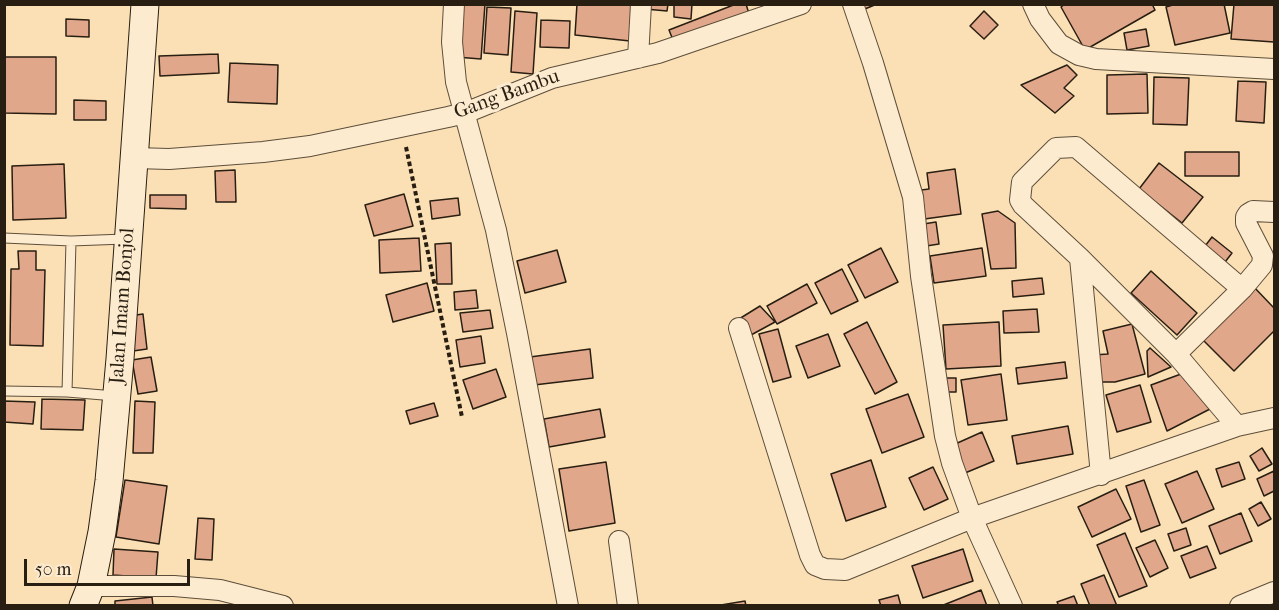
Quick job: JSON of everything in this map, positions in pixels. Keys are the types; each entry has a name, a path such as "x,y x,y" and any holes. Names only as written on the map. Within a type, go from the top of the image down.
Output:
{"main road":[{"name":"Jalan Imam Bonjol","path":"87,596 102,532 108,492 145,4"}],"street":[{"path":"454,4 453,63 501,253 568,606"},
{"path":"638,58 641,4"},
{"name":"Gang Bambu","path":"135,158 181,159 263,152 356,137 401,125 465,113 552,78 657,53 801,4"},
{"path":"853,4 913,197 921,276 940,414 952,463 972,518 1012,606"},
{"path":"1033,4 1040,19 1059,44 1079,55 1096,59 1275,69"},
{"path":"1238,426 1176,354 1020,200 1022,182 1056,148 1076,147 1242,288"},
{"path":"1176,354 1262,265 1263,256 1245,217 1253,211 1275,212"},
{"path":"1080,258 1101,475"},
{"path":"739,328 810,555 815,565 825,569 845,570 972,518 1238,426 1275,418"},
{"path":"619,541 628,606"},
{"path":"87,596 174,586 220,590 283,606"},
{"path":"1240,606 1265,599"}],"lane":[{"path":"6,240 128,239"},
{"path":"67,392 71,241"},
{"path":"4,391 117,396"}],"path":[{"path":"401,125 462,417"}],"building":[{"path":"460,4 485,4 481,59 456,57"},
{"path":"577,4 633,5 630,41 575,35"},
{"path":"646,4 668,4 667,11 645,9"},
{"path":"674,4 692,4 691,19 674,17"},
{"path":"736,4 746,4 750,17 675,45 669,30"},
{"path":"858,4 877,4 860,11"},
{"path":"1065,4 1152,4 1155,10 1085,50 1061,7"},
{"path":"1176,4 1224,4 1230,33 1175,45 1166,7"},
{"path":"1234,4 1274,4 1274,42 1231,39"},
{"path":"487,7 511,8 508,55 484,53"},
{"path":"515,11 537,13 533,74 511,72"},
{"path":"984,11 998,25 984,39 970,26"},
{"path":"66,19 89,20 89,37 66,36"},
{"path":"541,20 570,21 569,48 540,47"},
{"path":"1146,29 1149,46 1127,50 1124,33"},
{"path":"218,54 219,73 160,76 159,56"},
{"path":"4,57 56,57 56,114 4,113"},
{"path":"230,63 278,65 277,104 228,102"},
{"path":"1067,65 1077,75 1064,88 1074,96 1055,113 1021,85"},
{"path":"1147,74 1148,113 1107,114 1107,75"},
{"path":"1154,77 1189,78 1187,125 1153,124"},
{"path":"1238,81 1266,82 1264,123 1236,121"},
{"path":"74,100 106,101 106,120 74,120"},
{"path":"1185,152 1239,152 1239,176 1185,176"},
{"path":"1159,163 1203,197 1182,223 1139,189"},
{"path":"64,164 66,218 13,220 12,166"},
{"path":"955,169 961,214 917,220 914,191 929,189 927,173"},
{"path":"235,170 236,202 216,202 215,171"},
{"path":"404,194 413,226 374,236 365,205"},
{"path":"150,195 186,195 186,209 150,208"},
{"path":"458,198 460,215 432,219 430,201"},
{"path":"998,211 1015,223 1016,268 991,269 982,214"},
{"path":"936,222 939,244 920,247 917,225"},
{"path":"1212,237 1232,253 1222,266 1202,250"},
{"path":"419,238 421,271 380,273 379,240"},
{"path":"451,243 452,284 437,284 435,244"},
{"path":"881,248 898,282 865,298 848,265"},
{"path":"982,248 986,276 934,283 930,256"},
{"path":"557,250 566,282 525,293 517,261"},
{"path":"18,251 36,251 36,270 45,270 43,346 10,345 11,269 19,269"},
{"path":"842,269 858,301 831,314 815,283"},
{"path":"1151,271 1197,313 1177,335 1131,293"},
{"path":"1042,278 1044,294 1013,297 1012,281"},
{"path":"427,283 434,311 393,322 386,295"},
{"path":"807,284 817,303 777,324 767,306"},
{"path":"1252,285 1274,308 1274,331 1234,371 1200,337"},
{"path":"476,290 478,308 455,310 454,292"},
{"path":"760,306 775,322 751,335 739,319"},
{"path":"1037,309 1039,332 1004,333 1003,311"},
{"path":"490,310 493,328 463,332 460,313"},
{"path":"143,314 147,349 133,351 129,316"},
{"path":"867,322 897,382 875,394 844,334"},
{"path":"999,322 1001,366 946,369 943,325"},
{"path":"1132,324 1145,374 1115,382 1095,382 1093,355 1108,354 1103,331"},
{"path":"778,329 791,377 773,382 759,334"},
{"path":"828,334 840,366 808,378 796,346"},
{"path":"481,336 485,363 460,367 456,340"},
{"path":"1150,348 1171,367 1148,377 1147,351"},
{"path":"590,349 593,378 534,385 530,357"},
{"path":"151,357 157,391 138,394 132,360"},
{"path":"1065,362 1067,378 1018,384 1016,368"},
{"path":"496,369 506,397 473,409 463,380"},
{"path":"1001,374 1007,420 968,425 961,380"},
{"path":"1181,374 1210,409 1167,431 1151,385"},
{"path":"937,378 956,378 956,392 938,392"},
{"path":"1140,385 1151,422 1117,432 1106,395"},
{"path":"908,394 924,437 882,453 866,409"},
{"path":"42,399 85,400 83,430 41,429"},
{"path":"4,401 35,402 33,424 4,422"},
{"path":"135,401 155,402 153,453 133,453"},
{"path":"434,403 438,416 410,424 406,411"},
{"path":"600,409 605,437 549,447 544,419"},
{"path":"1068,426 1073,454 1017,464 1012,436"},
{"path":"982,432 994,461 965,473 953,445"},
{"path":"1262,448 1272,464 1259,471 1250,456"},
{"path":"871,460 886,507 846,521 831,474"},
{"path":"606,462 615,523 569,531 559,469"},
{"path":"1239,462 1245,479 1222,487 1216,469"},
{"path":"933,467 948,499 924,510 909,478"},
{"path":"1197,471 1214,509 1182,523 1165,484"},
{"path":"1274,471 1274,491 1264,496 1257,479"},
{"path":"125,480 167,486 159,544 116,537"},
{"path":"1144,480 1160,525 1141,532 1126,486"},
{"path":"1116,489 1131,519 1092,537 1078,507"},
{"path":"1261,502 1271,519 1258,526 1249,509"},
{"path":"1241,513 1252,541 1220,554 1209,526"},
{"path":"198,518 214,519 212,560 195,559"},
{"path":"1186,528 1191,545 1174,551 1168,534"},
{"path":"1125,533 1147,586 1119,597 1097,545"},
{"path":"1155,540 1168,568 1150,577 1136,548"},
{"path":"1207,546 1216,568 1190,578 1181,556"},
{"path":"114,549 158,552 156,578 113,575"},
{"path":"963,549 973,581 923,598 912,566"},
{"path":"1104,575 1117,606 1090,606 1081,584"},
{"path":"981,590 987,606 941,606"},
{"path":"898,595 901,606 881,606 879,600"},
{"path":"1074,596 1078,606 1059,606 1057,602"},
{"path":"152,597 153,606 115,606 115,601"},
{"path":"745,601 746,606 721,606 721,605"}]}
